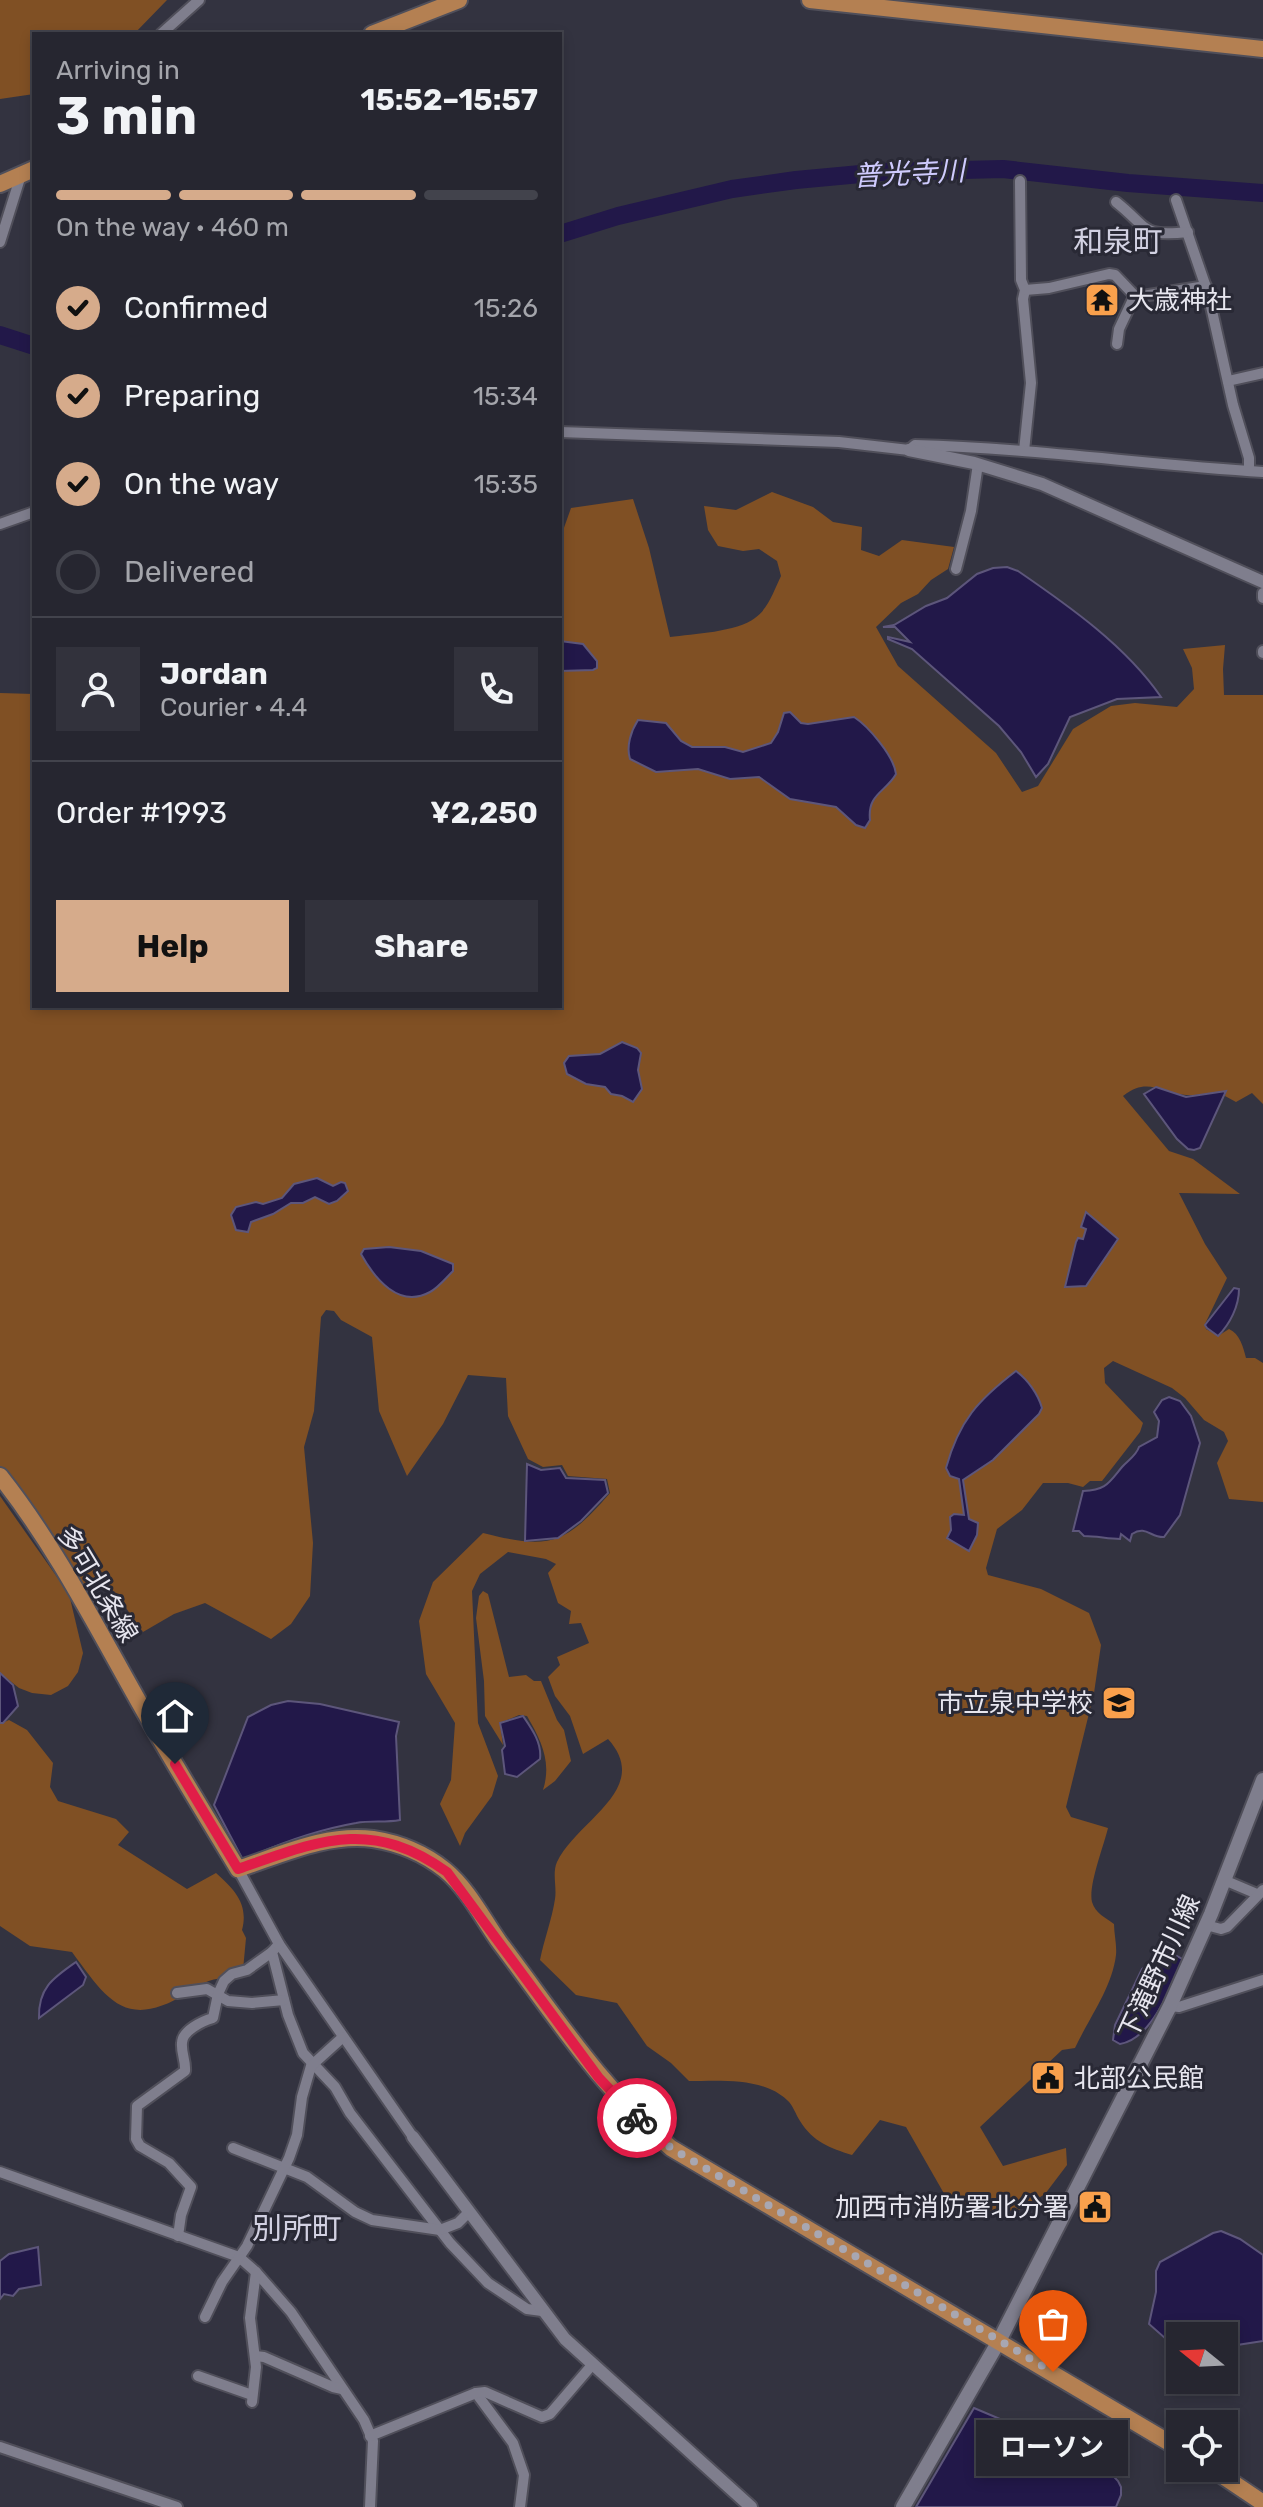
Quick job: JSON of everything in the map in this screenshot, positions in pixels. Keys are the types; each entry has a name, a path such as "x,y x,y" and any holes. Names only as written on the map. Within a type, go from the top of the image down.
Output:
{"main road":[{"path":"377,32 459,0"},
{"path":"810,0 1263,49"},
{"path":"0,184 28,172"},
{"name":"多可北条線","path":"0,1476 16,1496 96,1623 144,1711 238,1869"},
{"name":"下滝野市川線","path":"903,2507 999,2341 1170,2006 1206,1925 1263,1780"},
{"path":"238,1869 322,1841 353,1838 399,1845 428,1858 447,1872 474,1905 599,2078 671,2148 1166,2441"},
{"path":"1232,2482 1263,2503"}],"street":[{"path":"163,32 199,0"},
{"path":"0,242 28,172"},
{"path":"1020,181 1021,280 1025,290 1031,383 1024,451"},
{"path":"1176,200 1206,286 1249,458 1249,471"},
{"path":"1116,202 1145,231 1167,235 1188,232"},
{"path":"1025,290 1115,275 1134,297"},
{"path":"1134,297 1206,286"},
{"path":"1117,344 1119,329 1134,297"},
{"path":"1228,381 1263,373"},
{"path":"562,432 839,442 909,450 976,463 1042,484 1263,582"},
{"path":"909,450 915,445 981,446 1203,470 1263,472"},
{"path":"956,569 971,511 981,446"},
{"path":"0,524 32,513"},
{"path":"238,1869 275,1948 542,2311 592,2365 751,2507"},
{"path":"1206,1925 1221,1929 1227,1927 1260,1892 1224,1880"},
{"path":"178,2236 181,2215 191,2187 169,2163 140,2146 136,2139 137,2106 185,2071 181,2044 184,2035 198,2024 213,2018 224,1981 232,1974 247,1970 275,1948"},
{"path":"275,1948 284,2000 303,2053 335,2087 350,2113 440,2230 488,2283 527,2309 542,2311"},
{"path":"1170,2006 1179,2007 1263,1980"},
{"path":"177,1993 207,1989 228,2001 252,2003 284,2000"},
{"path":"205,2317 222,2282 247,2246 283,2169 297,2135 302,2097 313,2064 343,2037"},
{"path":"233,2148 307,2177 355,2212 372,2220 440,2230 458,2223 469,2212"},
{"path":"0,2172 239,2257 256,2272 291,2312 364,2420 373,2441 370,2507"},
{"path":"198,2376 252,2399 256,2367 250,2318 256,2272"},
{"path":"255,2356 342,2389"},
{"path":"370,2436 485,2392 542,2417 550,2414 592,2365"},
{"path":"476,2393 513,2443 524,2475 520,2507"},
{"path":"0,2447 177,2507"}],"shaded area":[{"path":"0,0 167,0 136,32 32,32 32,94 0,99"},
{"path":"772,492 813,507 833,522 862,527 861,550 879,556 902,540 954,547 948,569 931,580 918,594 901,603 876,627 898,666 996,753 1022,792 1038,786 1073,729 1111,706 1135,703 1177,707 1194,689 1192,668 1183,649 1225,645 1224,695 1263,695 1263,1104 1252,1093 1236,1102 1225,1096 1226,1091 1186,1095 1140,1087 1123,1096 1169,1151 1193,1159 1240,1194 1179,1193 1205,1244 1227,1278 1205,1324 1206,1329 1218,1336 1229,1329 1233,1331 1246,1358 1255,1358 1263,1363 1263,1502 1229,1499 1217,1463 1228,1441 1224,1432 1204,1420 1172,1388 1113,1361 1104,1368 1105,1383 1143,1423 1140,1432 1102,1481 1090,1481 1083,1487 1068,1483 1043,1483 1022,1510 997,1529 986,1568 988,1575 1041,1589 1089,1613 1101,1645 1094,1693 1066,1807 1071,1817 1108,1828 1091,1895 1096,1909 1114,1924 1116,1955 1105,1991 1075,2048 1062,2050 980,2127 1003,2166 1066,2148 1067,2165 1045,2194 1019,2210 990,2212 967,2208 946,2197 906,2127 880,2120 852,2155 816,2139 805,2128 789,2102 766,2087 741,2082 689,2081 647,2046 617,2003 576,1995 540,1960 555,1899 557,1862 607,1804 617,1789 622,1773 620,1757 608,1739 583,1754 570,1716 555,1696 548,1677 560,1665 557,1657 589,1643 581,1623 569,1624 571,1611 558,1603 548,1573 556,1564 546,1559 508,1552 480,1574 472,1591 478,1723 498,1776 492,1796 465,1833 460,1846 440,1804 451,1780 455,1723 426,1674 419,1621 433,1582 483,1533 525,1541 555,1539 581,1524 610,1493 607,1479 568,1476 562,1465 543,1467 528,1459 508,1416 506,1378 468,1375 443,1424 407,1476 379,1411 372,1337 341,1320 334,1311 326,1310 321,1317 314,1411 304,1447 313,1543 310,1596 291,1624 271,1639 205,1603 174,1614 143,1632 114,1591 79,1585 0,1468 0,693 32,694 32,1008 562,1008 562,533 571,508 633,499 649,548 670,637 714,632 755,618 771,598 781,576 777,561 759,549 743,551 718,546 708,530 704,506 736,510"},
{"path":"1007,567 1018,571 1096,628 1131,661 1161,697 1117,699 1070,717 1048,764 1036,777 1021,752 999,726 912,649 888,639 910,642 895,627 883,627 894,625 926,606 947,598 977,574"},
{"path":"562,641 583,644 597,661 597,668 562,671"},
{"path":"790,712 801,723 808,724 854,717 886,750 896,774 871,804 870,820 865,828 856,825 836,807 790,799 759,777 730,779 698,769 656,772 630,759 630,739 638,720 666,723 681,741 692,747 725,747 743,752 771,743 784,713"},
{"path":"622,1042 641,1053 638,1070 642,1089 633,1102 611,1094 605,1087 586,1084 567,1074 564,1063 569,1056 600,1054"},
{"path":"1156,1087 1186,1097 1226,1091 1200,1148 1188,1149 1177,1139 1144,1094"},
{"path":"317,1178 333,1186 345,1183 348,1191 329,1204 315,1197 303,1203 291,1203 251,1222 248,1232 236,1230 231,1215 236,1207 282,1198 294,1184"},
{"path":"1086,1212 1118,1239 1086,1286 1065,1287 1076,1242 1078,1238 1083,1239 1086,1229 1081,1227"},
{"path":"389,1247 421,1251 453,1264 453,1271 430,1292 408,1297 398,1294 373,1273 361,1254 364,1249"},
{"path":"1234,1288 1239,1289 1236,1308 1218,1336 1205,1325"},
{"path":"1016,1371 1032,1388 1042,1408 993,1460 963,1480 969,1519 978,1523 977,1535 969,1551 947,1538 951,1530 950,1517 954,1514 964,1515 959,1479 950,1476 946,1468 964,1424 981,1402"},
{"path":"1169,1397 1180,1401 1191,1416 1200,1443 1180,1515 1164,1537 1141,1531 1132,1534 1130,1541 1121,1534 1120,1539 1116,1539 1084,1536 1079,1531 1073,1531 1083,1491 1106,1485 1139,1447 1157,1437 1159,1421 1154,1412 1162,1400"},
{"path":"527,1464 541,1470 560,1468 566,1478 605,1480 608,1493 581,1521 558,1538 525,1541"},
{"path":"0,1496 69,1594 83,1653 78,1672 68,1686 51,1695 19,1688 0,1673"},
{"path":"483,1591 488,1594 509,1677 526,1675 534,1681 541,1681 564,1730 571,1761 543,1790 546,1761 527,1716 519,1715 500,1723 503,1745 485,1716 476,1618 479,1596"},
{"path":"0,1673 13,1685 18,1706 3,1723 0,1723"},
{"path":"288,1701 320,1704 399,1722 396,1736 400,1820 362,1822 327,1829 243,1860 214,1805 248,1717 271,1705"},
{"path":"523,1716 538,1742 540,1759 517,1777 505,1774 502,1750 505,1746 500,1723"},
{"path":"9,1720 27,1730 53,1763 50,1787 58,1801 116,1819 129,1832 118,1845 187,1889 216,1873 229,1885 242,1905 242,1930 246,1938 243,1970 229,1979 208,1981 167,2003 149,2009 134,2009 120,2005 108,1996 72,1952 30,1946 0,1926 0,1724"},
{"path":"1168,1951 1184,1960 1166,1997 1142,2032 1120,2044 1113,2040 1115,2025 1142,1969"},
{"path":"76,1962 86,1977 83,1985 39,2018 44,1991 60,1973"},
{"path":"1221,2231 1240,2239 1263,2255 1263,2341 1238,2345 1238,2322 1166,2322 1166,2339 1149,2324 1160,2262"},
{"path":"38,2247 41,2285 19,2289 13,2296 4,2294 0,2299 0,2261 9,2254"},
{"path":"974,2408 1026,2430 1071,2442 1099,2461 1121,2487 1116,2507 916,2507"}],"waterway":[{"name":"普光寺川","path":"562,233 618,216 732,189 882,172 1003,169 1128,183 1263,193"},
{"name":"普光寺川","path":"0,335 32,345"}],"way so far":[{"path":"637,2118 671,2148 1053,2372"}],"place":[{"name":"大歳神社","path":"1102,300"},
{"name":"市立泉中学校","path":"1119,1703"},
{"name":"北部公民館","path":"1048,2078"},
{"name":"加西市消防署北分署","path":"1095,2207"},
{"name":"ローソン","path":"1053,2372"}],"district":[{"name":"和泉町","path":"1118,242"},
{"name":"別所町","path":"297,2229"}],"route":[{"path":"175,1764 238,1869 322,1841 353,1838 399,1845 428,1858 447,1872 599,2078 637,2118"}]}
